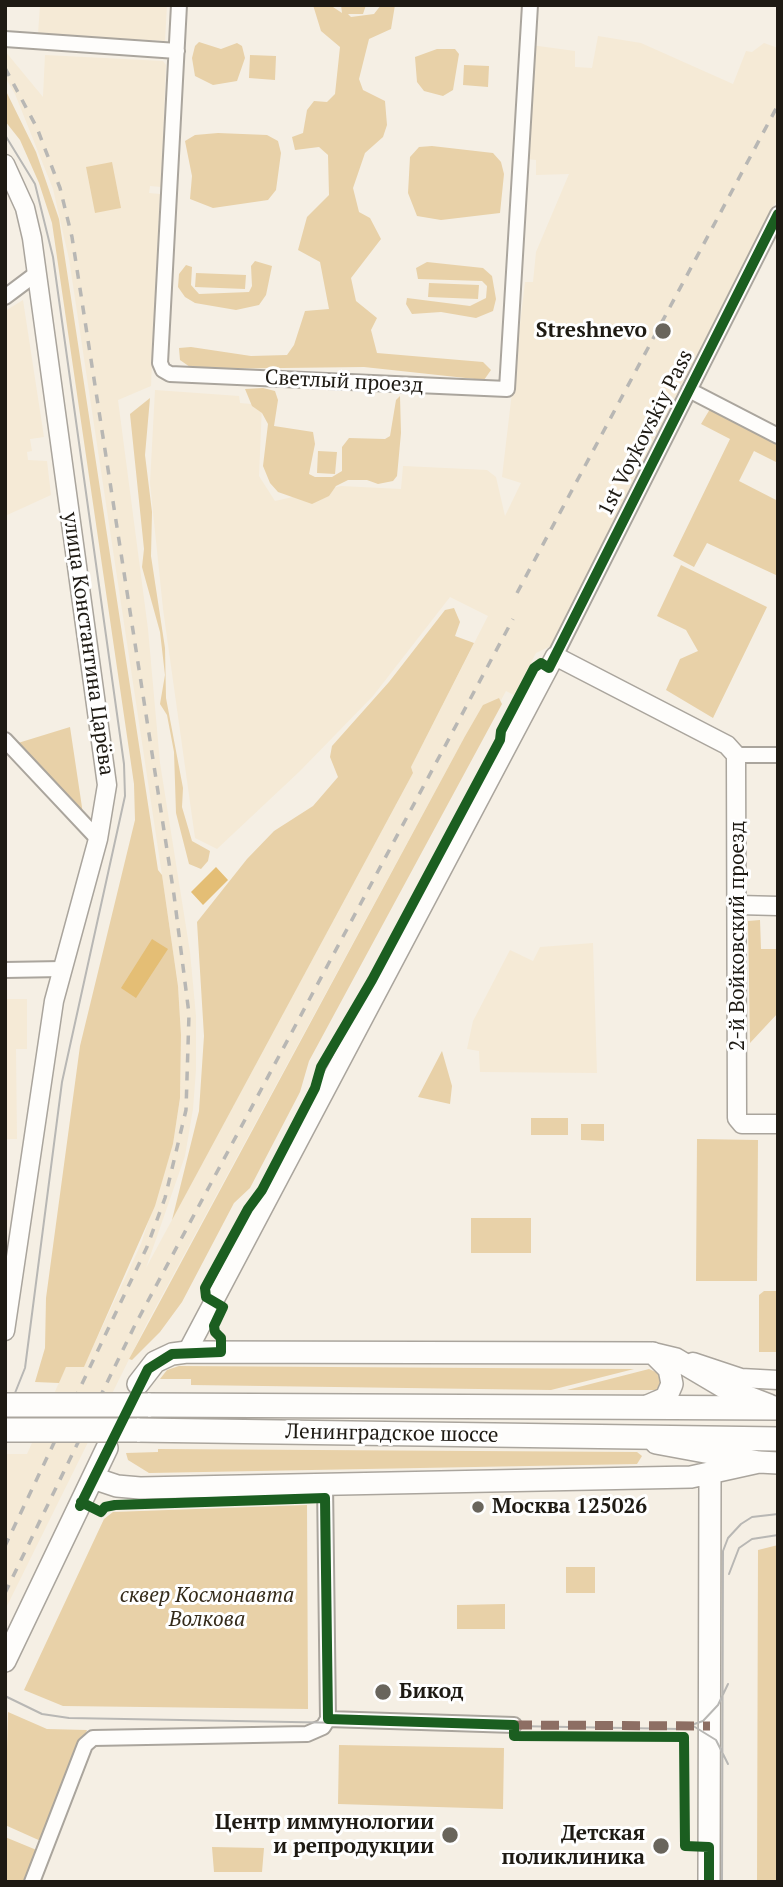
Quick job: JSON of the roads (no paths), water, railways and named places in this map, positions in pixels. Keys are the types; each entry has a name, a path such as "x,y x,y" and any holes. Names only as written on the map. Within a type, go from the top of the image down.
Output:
{"main road":[{"path":"138,1384 155,1362 172,1354 187,1352 653,1353 676,1359 735,1393 778,1407"},
{"path":"645,1407 666,1398 672,1384 669,1370 653,1353"},
{"name":"Ленинградское шоссе","path":"5,1405 778,1407"},
{"name":"Ленинградское шоссе","path":"5,1430 778,1439"},
{"path":"637,1437 665,1446 769,1463"},
{"path":"654,1476 672,1464 674,1455 665,1446"},
{"path":"5,1661 107,1448"},
{"path":"93,1478 117,1486 140,1488 710,1475 769,1463"},
{"path":"709,1882 710,1475"}],"street":[{"name":"Светлый проезд","path":"179,5 160,362 163,370 170,374 507,389 530,5"},
{"path":"5,39 177,51"},
{"name":"улица Константина Царёва","path":"5,164 25,208 37,273 107,785 98,839 62,969 49,1029 5,1331"},
{"name":"1st Voykovskiy Pass","path":"187,1352 555,656 778,215"},
{"path":"5,297 37,273"},
{"path":"689,390 778,436"},
{"path":"555,656 727,745 736,755 778,755"},
{"path":"5,740 98,839"},
{"name":"2-й Войковский проезд","path":"736,755 737,1118 742,1124 778,1124"},
{"path":"738,905 778,906"},
{"path":"5,970 62,969"},
{"path":"676,1359 741,1378 778,1380"},
{"path":"32,1882 85,1745 93,1738 307,1734 323,1727 328,1719 325,1483"},
{"path":"328,1719 514,1724"}],"tram line":[{"path":"5,135 35,184 53,257 124,764 125,796 62,1082 25,1368 5,1418"},
{"path":"722,1882 723,1551 728,1538 741,1524 752,1517 778,1514"},
{"path":"729,1574 739,1548 752,1539 778,1535"},
{"path":"5,1696 42,1714 69,1718 680,1729 703,1721 718,1705 728,1684"},
{"path":"690,1724 716,1740 728,1764"}],"railway":[{"path":"5,68 37,128 60,188 72,237 174,895 189,1014 186,1110 165,1198 147,1247 5,1546"},
{"path":"517,593 778,105"},
{"path":"5,1593 134,1327 513,619"}],"place":[{"name":"Streshnevo","path":"663,331"},
{"name":"Москва 125026","path":"478,1507"},
{"name":"Бикод","path":"383,1692"},
{"name":"Центр иммунологии и репродукции","path":"450,1835"},
{"name":"Детская поликлиника","path":"661,1846"}],"park label":[{"name":"сквер Космонавта Волкова","path":"207,1608"}]}
